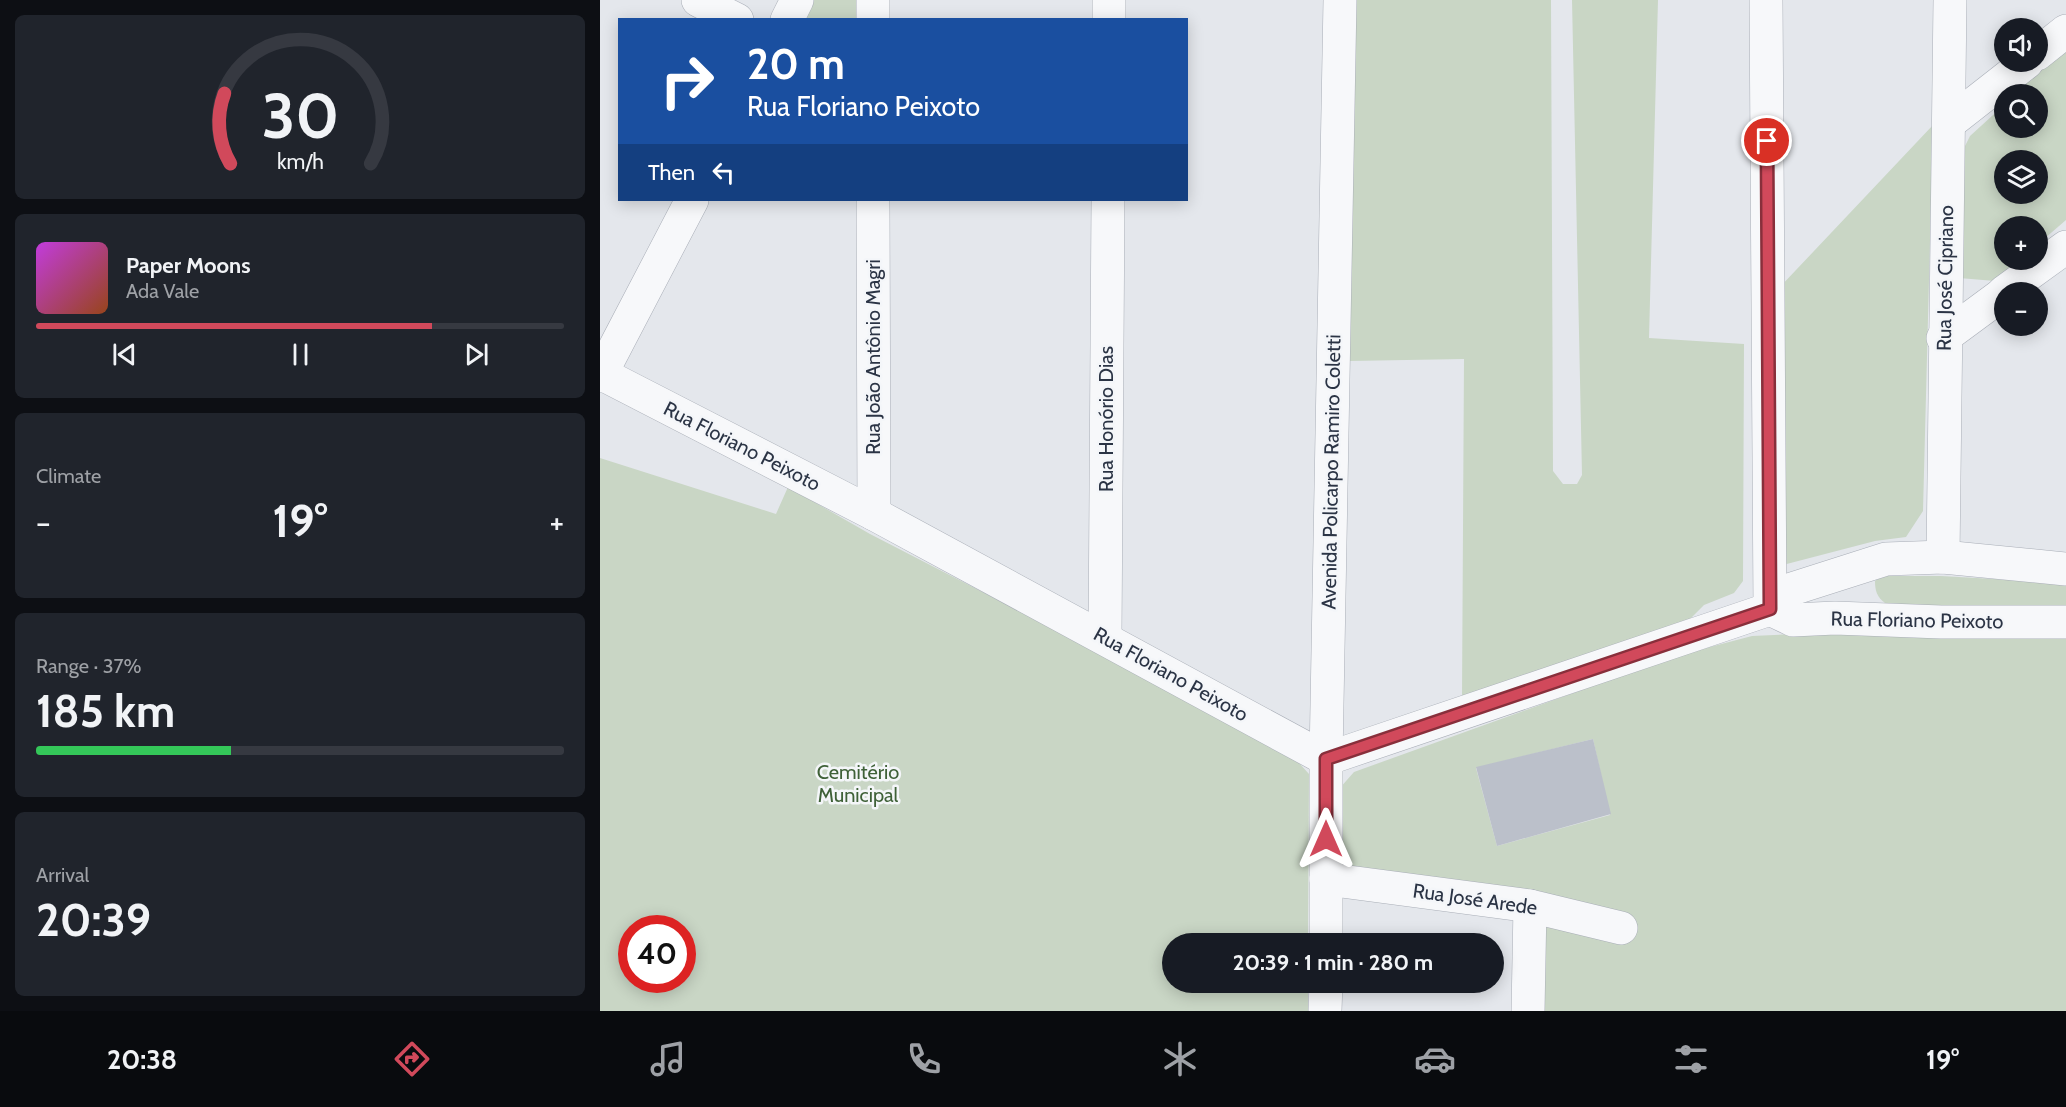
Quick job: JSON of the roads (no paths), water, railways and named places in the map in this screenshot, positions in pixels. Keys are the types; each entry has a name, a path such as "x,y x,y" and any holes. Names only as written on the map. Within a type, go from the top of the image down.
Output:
{"street":[{"path":"698,0 733,18"},
{"path":"788,18 797,0"},
{"path":"873,0 873,18"},
{"path":"1109,0 1109,18"},
{"name":"Avenida Policarpo Ramiro Coletti","path":"1326,933 1326,759 1340,0"},
{"path":"1766,0 1770,609"},
{"name":"Rua José Cipriano","path":"1943,557 1943,338 1950,0"},
{"path":"2048,45 2066,31"},
{"path":"1949,123 2014,72"},
{"path":"600,375 691,201"},
{"name":"Rua João Antônio Magri","path":"873,201 873,514"},
{"name":"Rua Honório Dias","path":"1105,638 1108,201"},
{"path":"2019,282 2066,247"},
{"path":"1943,338 1994,300"},
{"name":"Rua Floriano Peixoto","path":"600,375 873,514 1326,759"},
{"path":"1326,759 1770,609 1792,589 1836,573 1886,559 1943,557 2066,569"},
{"name":"Rua Floriano Peixoto","path":"1770,609 1793,620 1835,618 1941,622 2066,622"},
{"name":"Rua José Arede","path":"1326,879 1530,906 1622,928"},
{"path":"1528,1011 1530,906"},
{"path":"1325,1011 1326,993"}],"park label":[{"name":"Cemitério Municipal","path":"858,784"}]}
